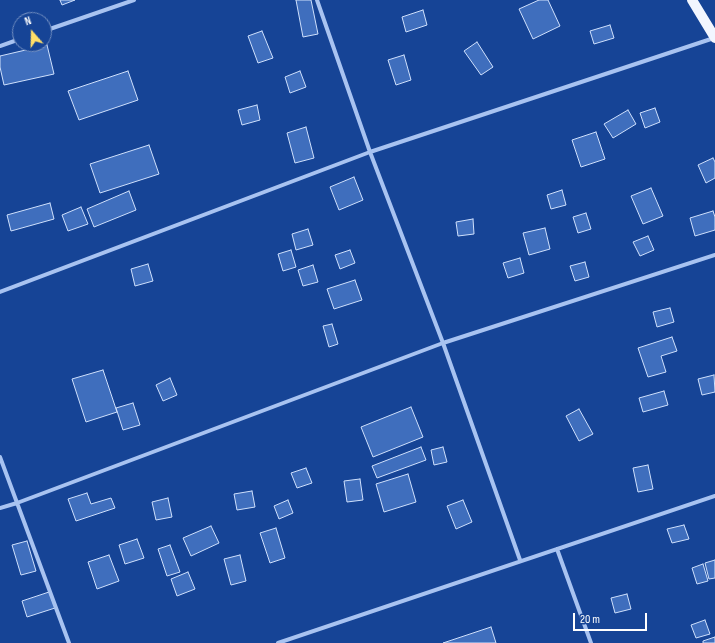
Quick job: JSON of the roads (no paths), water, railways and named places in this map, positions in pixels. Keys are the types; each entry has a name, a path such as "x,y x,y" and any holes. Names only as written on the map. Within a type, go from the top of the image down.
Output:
{"main road":[{"path":"692,0 715,38"}],"street":[{"path":"52,28 134,0"},
{"path":"317,0 370,152 443,343 520,560"},
{"path":"0,292 370,152 715,38"},
{"path":"0,46 12,42"},
{"path":"0,508 17,503 443,343 715,255"},
{"path":"0,457 70,643"},
{"path":"278,643 520,560 715,496"},
{"path":"557,549 591,643"}]}
